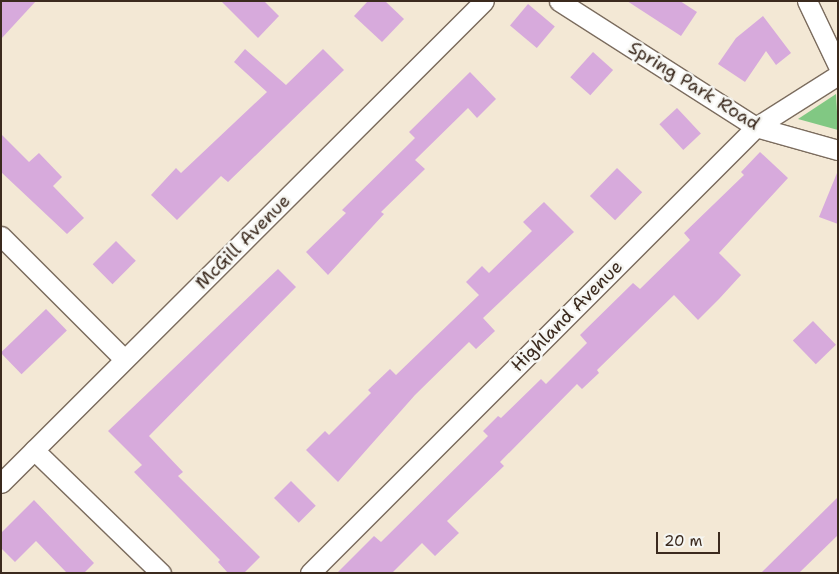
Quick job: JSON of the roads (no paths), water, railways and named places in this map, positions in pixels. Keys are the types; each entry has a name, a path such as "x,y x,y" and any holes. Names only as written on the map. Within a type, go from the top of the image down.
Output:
{"street":[{"name":"McGill Avenue","path":"1,483 484,1"},
{"name":"Spring Park Road","path":"559,1 756,127 838,150"},
{"path":"807,1 838,66"},
{"name":"Highland Avenue","path":"310,573 756,127 838,75"},
{"path":"1,236 124,360"},
{"path":"34,450 161,573"}]}
